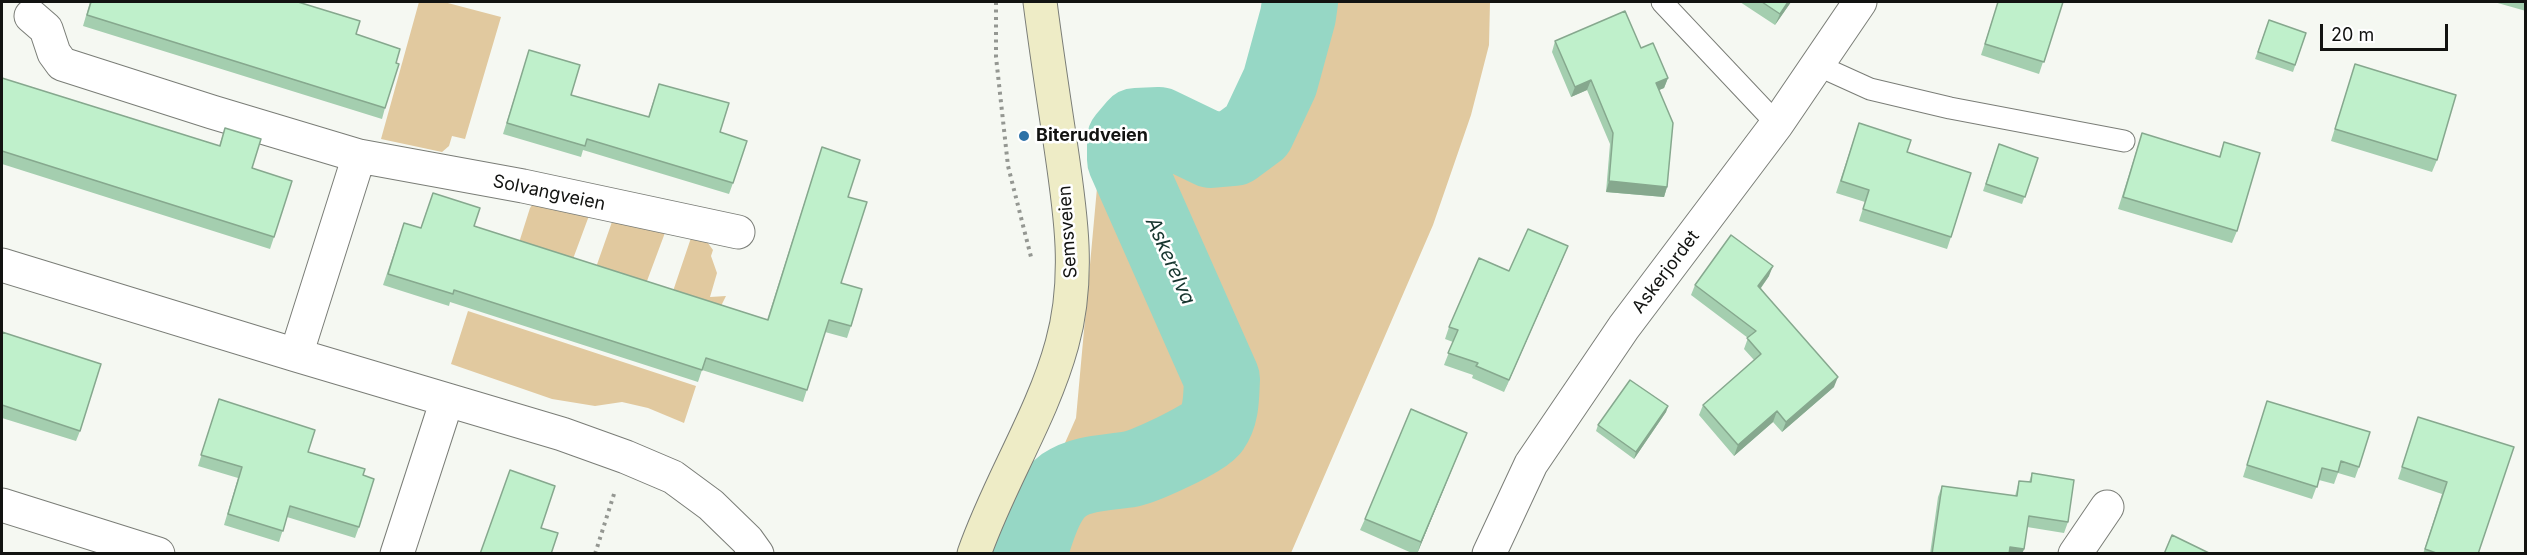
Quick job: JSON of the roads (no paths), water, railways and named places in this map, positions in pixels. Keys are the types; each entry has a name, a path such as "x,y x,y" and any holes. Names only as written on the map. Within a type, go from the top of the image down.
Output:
{"main road":[{"name":"Semsveien","path":"974,554 1062,345 1071,300 1074,256 1069,202 1040,2"}],"street":[{"name":"Askerjordet","path":"1489,554 1491,545 1538,454 1624,327 1777,124 1860,2"},
{"name":"Solvangveien","path":"31,16 46,29 54,53 62,64 200,109 359,156 523,186 738,232"},
{"path":"296,356 359,156"},
{"path":"2,265 296,356 562,434 626,456 673,477 711,505 747,540 757,554"},
{"path":"397,554 447,400"},
{"path":"2,505 158,554"},
{"path":"2075,554 2107,507"}],"lane":[{"path":"1662,2 1777,124"},
{"path":"1817,65 1870,89 1950,108 2124,141"}],"waterway":[{"name":"Askerelva","path":"1029,554 1046,507 1064,485 1088,475 1131,469 1174,452 1207,433 1218,417 1222,379 1125,160 1125,139 1136,126 1159,125 1211,150 1234,148 1257,131 1280,82 1300,2"}],"place":[{"name":"Biterudveien","path":"1024,136"}]}
